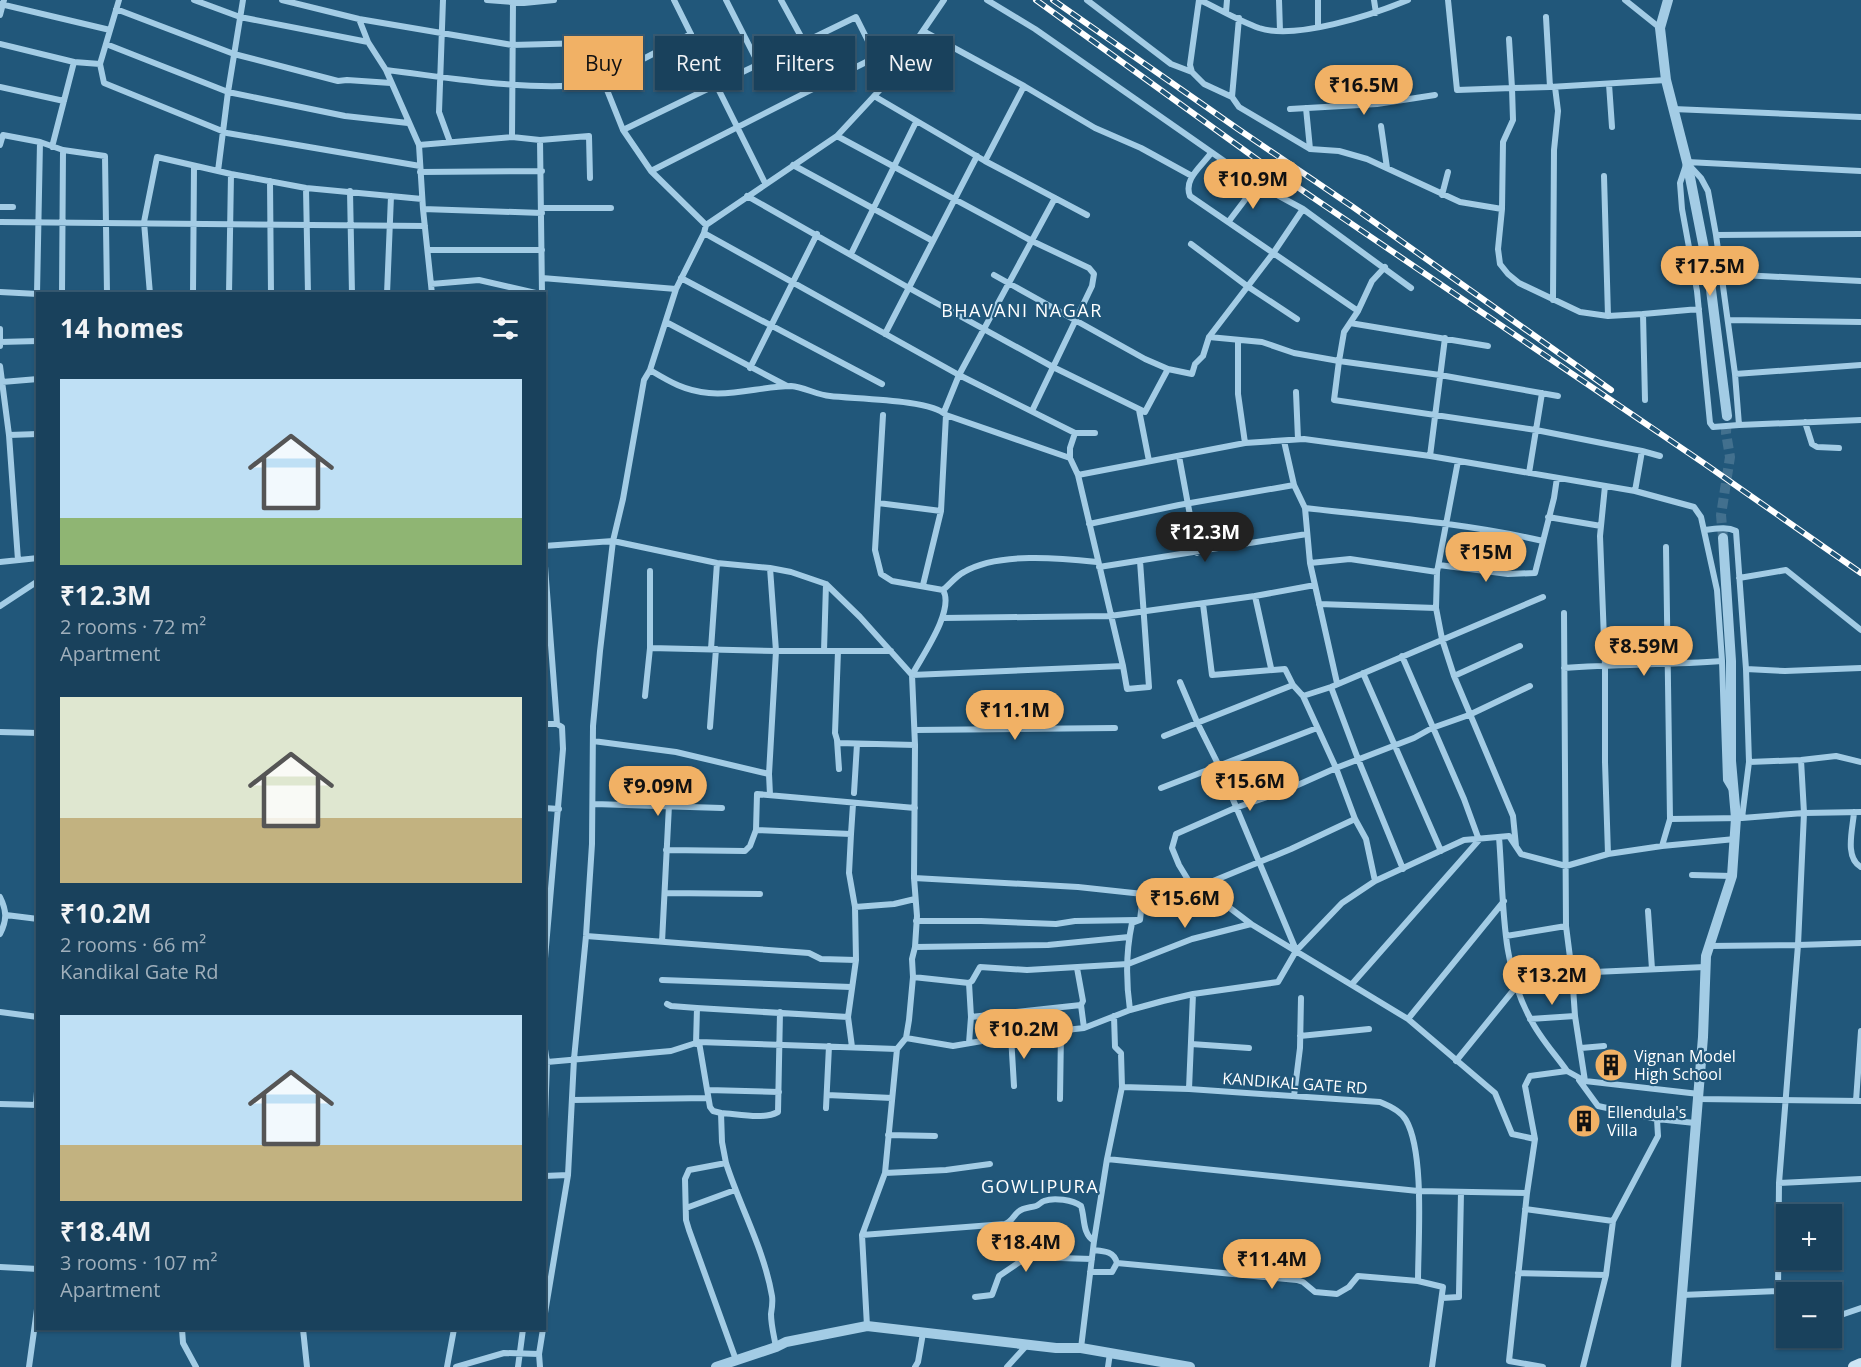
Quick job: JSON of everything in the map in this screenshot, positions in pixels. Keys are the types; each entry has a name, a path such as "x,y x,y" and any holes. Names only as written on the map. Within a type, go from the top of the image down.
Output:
{"main road":[{"path":"1854,1367 1861,1364"}],"street":[{"path":"118,0 100,64 104,83 223,131 420,169 542,171"},
{"path":"194,0 240,17 368,42"},
{"path":"218,171 243,0"},
{"path":"282,0 359,19 512,45 564,44"},
{"path":"443,0 440,112 450,142"},
{"path":"486,0 524,3 554,0"},
{"path":"674,0 691,34 603,80 623,130 651,171 706,225"},
{"path":"726,0 754,55"},
{"path":"781,0 801,36"},
{"path":"920,36 944,0"},
{"path":"987,0 1035,29 1257,184 1303,209 1411,288"},
{"path":"1087,0 1171,64 1192,72 1204,84 1232,97 1239,107 1310,149 1339,151 1367,159 1460,202 1502,209"},
{"path":"1192,72 1189,60 1199,0 1260,28 1280,31 1351,21 1408,0"},
{"path":"1226,12 1227,0"},
{"path":"1279,0 1280,31"},
{"path":"1318,0 1318,26"},
{"path":"1374,0 1376,13"},
{"path":"1448,0 1457,90 1666,80"},
{"path":"1625,0 1660,28"},
{"path":"1668,0 1660,28 1666,80 1687,162 1709,274 1727,416"},
{"path":"512,137 513,1"},
{"path":"0,15 2,3 110,30"},
{"path":"116,9 234,54 338,81 391,83"},
{"path":"816,36 856,17 867,39"},
{"path":"1546,17 1553,87 1558,111 1554,143 1553,300"},
{"path":"1232,97 1239,18"},
{"path":"359,19 368,42 386,70 419,145 432,292"},
{"path":"923,31 1095,128 1141,148 1192,176"},
{"path":"1509,39 1513,120 1503,142 1502,209 1498,249 1500,264 1519,283 1580,312 1608,316 1699,309"},
{"path":"0,44 74,62 100,64"},
{"path":"106,44 228,92 345,116 408,123"},
{"path":"52,147 74,62"},
{"path":"651,171 867,62"},
{"path":"386,70 512,84 564,86"},
{"path":"1609,84 1612,127"},
{"path":"985,160 1024,86"},
{"path":"0,87 64,100"},
{"path":"623,130 708,90"},
{"path":"718,90 765,183"},
{"path":"546,1307 568,1175 574,1059 586,936 594,804 593,741 600,651 613,541 623,499 644,380 650,370 676,289 706,225 837,136 880,90"},
{"path":"1290,109 1377,104 1435,95"},
{"path":"874,96 916,122 1087,215"},
{"path":"1306,108 1310,149"},
{"path":"1673,109 1861,117"},
{"path":"851,254 916,122"},
{"path":"1382,126 1387,168"},
{"path":"0,145 1,134 40,142 63,150 105,156 107,292"},
{"path":"419,145 512,137 540,140 589,136 590,178"},
{"path":"837,136 1032,241 1089,268 1094,274 1092,286 1032,411"},
{"path":"540,140 541,292"},
{"path":"37,292 40,142"},
{"path":"62,292 63,150"},
{"path":"1211,153 1192,176 1188,187 1190,196 1359,311"},
{"path":"885,334 977,156"},
{"path":"150,292 144,222 157,157 306,188 422,199"},
{"path":"1687,162 1861,171"},
{"path":"1687,162 1701,178 1708,191 1722,274 1739,425"},
{"path":"1687,162 1680,183 1682,209 1699,309 1710,423 1713,427 1861,420"},
{"path":"793,165 933,241"},
{"path":"193,292 194,166"},
{"path":"1442,195 1448,172"},
{"path":"229,292 231,174"},
{"path":"1604,176 1608,316"},
{"path":"270,181 272,292"},
{"path":"1229,221 1257,184"},
{"path":"306,188 308,292"},
{"path":"350,191 352,292"},
{"path":"387,292 391,196"},
{"path":"747,196 1053,367 1139,410 1145,412 1168,369"},
{"path":"923,585 941,511 945,413 959,375 1055,198"},
{"path":"0,207 13,207"},
{"path":"423,209 611,208"},
{"path":"994,275 1145,359 1168,369 1192,374 1195,364 1203,356 1209,337 1274,252 1303,209"},
{"path":"0,222 425,226"},
{"path":"704,233 959,375 1075,433 1095,433"},
{"path":"750,368 817,234"},
{"path":"1716,234 1861,234"},
{"path":"1191,244 1247,286 1297,319"},
{"path":"428,250 542,250"},
{"path":"1385,267 1372,281 1359,311 1344,332 1334,400 1536,430 1660,456"},
{"path":"1722,274 1861,281"},
{"path":"542,278 676,289"},
{"path":"681,278 882,384"},
{"path":"431,284 479,280 532,292"},
{"path":"0,292 36,294"},
{"path":"1643,314 1645,400"},
{"path":"1728,320 1861,322"},
{"path":"666,322 787,386"},
{"path":"1350,323 1488,346"},
{"path":"0,329 0,346"},
{"path":"1209,337 1262,342 1294,352 1339,361 1440,375 1558,396"},
{"path":"1430,456 1445,338"},
{"path":"0,342 36,341"},
{"path":"1238,341 1238,394 1245,443"},
{"path":"1735,374 1861,365"},
{"path":"0,366 3,410 9,435 18,560"},
{"path":"650,370 685,390 711,394 787,386 829,396 881,399 945,413 1070,458"},
{"path":"2,382 36,379"},
{"path":"1296,392 1298,440"},
{"path":"1529,473 1542,393"},
{"path":"1139,410 1149,461"},
{"path":"884,415 875,550 880,574 892,581 943,590"},
{"path":"1805,422 1812,444 1817,447 1839,448"},
{"path":"1075,433 1070,448 1070,458 1078,475 1123,666 1126,689 1149,687 1140,561"},
{"path":"9,435 36,434"},
{"path":"1078,475 1245,443 1298,440 1430,456 1635,491 1694,507 1701,517 1717,590 1726,780 1734,792"},
{"path":"1284,441 1294,485 1305,508 1310,562 1334,685 1358,759 1403,869"},
{"path":"1635,491 1642,451"},
{"path":"1179,456 1197,553"},
{"path":"1458,461 1438,568 1436,608 1442,639 1454,676 1513,816 1517,849"},
{"path":"1310,562 1350,558 1508,574 1535,573 1557,478"},
{"path":"1089,524 1188,503 1294,485"},
{"path":"1605,486 1601,526 1608,854"},
{"path":"878,504 941,511"},
{"path":"1305,508 1514,534 1543,541"},
{"path":"1548,517 1601,526"},
{"path":"1676,1367 1703,1037 1706,956 1732,876 1735,839 1749,762 1746,669 1736,531 1724,528 1704,531"},
{"path":"943,590 964,572 990,562 1052,557 1098,565 1197,553 1307,534"},
{"path":"1723,538 1731,661 1731,762 1739,818"},
{"path":"546,546 613,541 717,563 791,572 826,584 861,617 912,675"},
{"path":"1662,846 1670,819 1666,548"},
{"path":"0,562 36,558"},
{"path":"710,727 717,563"},
{"path":"770,568 776,651 769,774 770,795"},
{"path":"1739,578 1786,570 1861,630"},
{"path":"645,696 650,648 650,571"},
{"path":"546,579 557,724"},
{"path":"0,606 36,581"},
{"path":"824,651 826,584"},
{"path":"943,618 1110,616 1203,604 1315,585"},
{"path":"867,1326 862,1235 885,1173 897,1049 906,1038 913,977 912,959 916,921 915,730 912,675 943,618 947,599 943,590"},
{"path":"1255,596 1271,668"},
{"path":"1303,696 1544,597"},
{"path":"1203,604 1212,675 1271,668 1285,669 1293,685 1303,696 1336,768 1355,819 1366,839 1375,881"},
{"path":"1318,604 1436,608"},
{"path":"1564,613 1566,926 1575,1016 1581,1048 1582,1080 1598,1106 1657,1119 1695,1124"},
{"path":"1454,676 1520,646"},
{"path":"650,648 891,651"},
{"path":"838,651 835,733 839,769"},
{"path":"1402,656 1464,799 1479,840"},
{"path":"1564,669 1605,665 1667,665 1722,661"},
{"path":"912,675 1123,666"},
{"path":"1746,669 1785,671 1861,668"},
{"path":"546,672 553,672"},
{"path":"1363,673 1441,851"},
{"path":"1180,682 1219,766 1296,951"},
{"path":"1164,736 1293,685"},
{"path":"1191,883 1179,865 1172,848 1176,834 1235,808 1282,792 1414,738 1432,728 1469,716 1530,686"},
{"path":"546,724 557,724 562,727 563,749 559,810 546,922"},
{"path":"915,730 1115,728"},
{"path":"1161,788 1317,728"},
{"path":"0,732 36,733"},
{"path":"837,740 838,743 915,745"},
{"path":"593,741 676,752 769,774"},
{"path":"854,793 857,744"},
{"path":"1749,762 1836,756 1861,762"},
{"path":"1778,1282 1779,1183 1798,945 1804,813 1802,760"},
{"path":"666,850 745,851 750,846 756,830 757,794 915,808"},
{"path":"594,804 722,808"},
{"path":"852,1047 848,1017 856,960 855,907 849,873 853,804"},
{"path":"663,942 669,805"},
{"path":"546,808 559,810"},
{"path":"1670,819 1858,812 1851,855 1854,864 1861,867"},
{"path":"1201,886 1355,819"},
{"path":"756,830 851,834"},
{"path":"906,1038 953,1046 1011,1036 1084,1028 1130,1010 1193,994 1278,982 1296,951 1342,903 1375,881 1464,840 1509,836 1521,854 1566,866 1608,854 1735,839"},
{"path":"1499,837 1506,936 1513,980 1530,1019 1567,1071 1582,1080 1698,1096 1785,1101 1858,1101 1861,1031"},
{"path":"1352,984 1479,840"},
{"path":"1692,875 1732,876"},
{"path":"914,878 1078,887 1143,894 1165,892 1191,883 1201,886 1251,924 1408,1019 1495,1093 1512,1134 1534,1139"},
{"path":"666,893 760,894"},
{"path":"1140,920 1143,894"},
{"path":"0,897 6,915 5,925 0,934"},
{"path":"855,907 894,904 915,899"},
{"path":"1408,1019 1504,901"},
{"path":"1648,911 1652,969"},
{"path":"6,915 36,919"},
{"path":"916,921 1056,924 1075,921 1140,920"},
{"path":"1130,1010 1129,937 1132,923 1140,920"},
{"path":"969,1043 971,1017 969,983 980,967 1027,970 1128,964 1192,939 1251,924"},
{"path":"1506,936 1566,926"},
{"path":"586,936 809,953 821,959 856,960"},
{"path":"915,947 1048,945 1129,937"},
{"path":"1709,946 1861,943"},
{"path":"1077,968 1083,1001 1081,1005 1084,1028"},
{"path":"1513,980 1572,973 1705,968"},
{"path":"913,977 969,983"},
{"path":"662,980 851,987"},
{"path":"1456,1061 1516,987"},
{"path":"1189,1089 1193,994"},
{"path":"1294,1096 1301,998"},
{"path":"666,1004 848,1017"},
{"path":"971,1017 1081,1005"},
{"path":"697,1008 698,1043 711,1110 721,1113 762,1115 778,1112 780,1012"},
{"path":"0,1012 36,1017"},
{"path":"1081,1348 1094,1241 1107,1159 1122,1087 1121,1053 1115,1047 1114,1016"},
{"path":"1530,1019 1575,1016"},
{"path":"1300,1036 1369,1029"},
{"path":"1060,1031 1060,1099"},
{"path":"1011,1036 1014,1086"},
{"path":"547,1062 671,1051 698,1043 897,1049"},
{"path":"1191,1044 1249,1048"},
{"path":"826,1108 829,1046"},
{"path":"1581,1048 1604,1046"},
{"path":"546,1056 546,1091"},
{"path":"1543,1367 1509,1361 1534,1139 1526,1086 1530,1076 1567,1071"},
{"name":"KANDIKAL GATE RD","path":"1122,1087 1189,1089 1380,1102 1399,1112 1406,1120 1414,1142 1418,1173 1418,1281"},
{"path":"708,1090 779,1092"},
{"path":"826,1095 892,1098"},
{"path":"572,1100 708,1098"},
{"path":"0,1104 36,1105"},
{"path":"721,1113 722,1142 726,1163 735,1190 750,1221 769,1284 773,1302 772,1325 776,1347"},
{"path":"1583,1367 1593,1335 1606,1275 1613,1221 1658,1136 1657,1119"},
{"path":"888,1136 935,1136"},
{"path":"1107,1159 1418,1191 1527,1192"},
{"path":"726,1163 688,1170 685,1179 686,1220 736,1360"},
{"path":"885,1173 946,1170 990,1164"},
{"path":"546,1176 568,1175"},
{"path":"1779,1183 1861,1179"},
{"path":"686,1208 735,1190"},
{"path":"1442,1298 1459,1297 1461,1192"},
{"path":"862,1235 1009,1224 1018,1212 1027,1207 1056,1200 1075,1202 1081,1206 1086,1234 1094,1241"},
{"path":"1525,1209 1613,1221"},
{"path":"1090,1272 1112,1272 1117,1263 1116,1256 1093,1250"},
{"path":"975,1297 992,1295 999,1276 1027,1257 1092,1258"},
{"path":"1117,1263 1297,1280 1303,1281 1315,1292 1337,1294 1349,1287 1358,1276 1418,1281 1443,1287 1432,1367"},
{"path":"0,1267 36,1269"},
{"path":"1518,1273 1606,1275"},
{"path":"1682,1295 1776,1291"},
{"path":"1842,1315 1861,1308"},
{"path":"29,1367 36,1316"},
{"path":"716,1367 736,1360 750,1361 786,1342 867,1326 1056,1348 1081,1348 1191,1367"},
{"path":"182,1330 183,1343 196,1367"},
{"path":"303,1330 307,1367"},
{"path":"447,1367 454,1330"},
{"path":"518,1367 523,1330"},
{"path":"540,1367 539,1354 543,1330"},
{"path":"915,1367 923,1333"},
{"path":"1007,1367 1028,1344"},
{"path":"456,1367 504,1353 539,1354"},
{"path":"1108,1367 1110,1353"}],"tunnel":[{"path":"1723,538 1721,515 1730,457 1726,433 1727,416"}],"railway":[{"path":"1036,0 1262,163 1705,464 1861,573"},
{"path":"1053,0 1353,207 1611,390"}],"place":[{"name":"Vignan Model High School","path":"1611,1065"},
{"name":"Ellendula's Villa","path":"1584,1121"}],"district":[{"name":"BHAVANI NAGAR","path":"1022,310"},
{"name":"GOWLIPURA","path":"1040,1186"}]}
